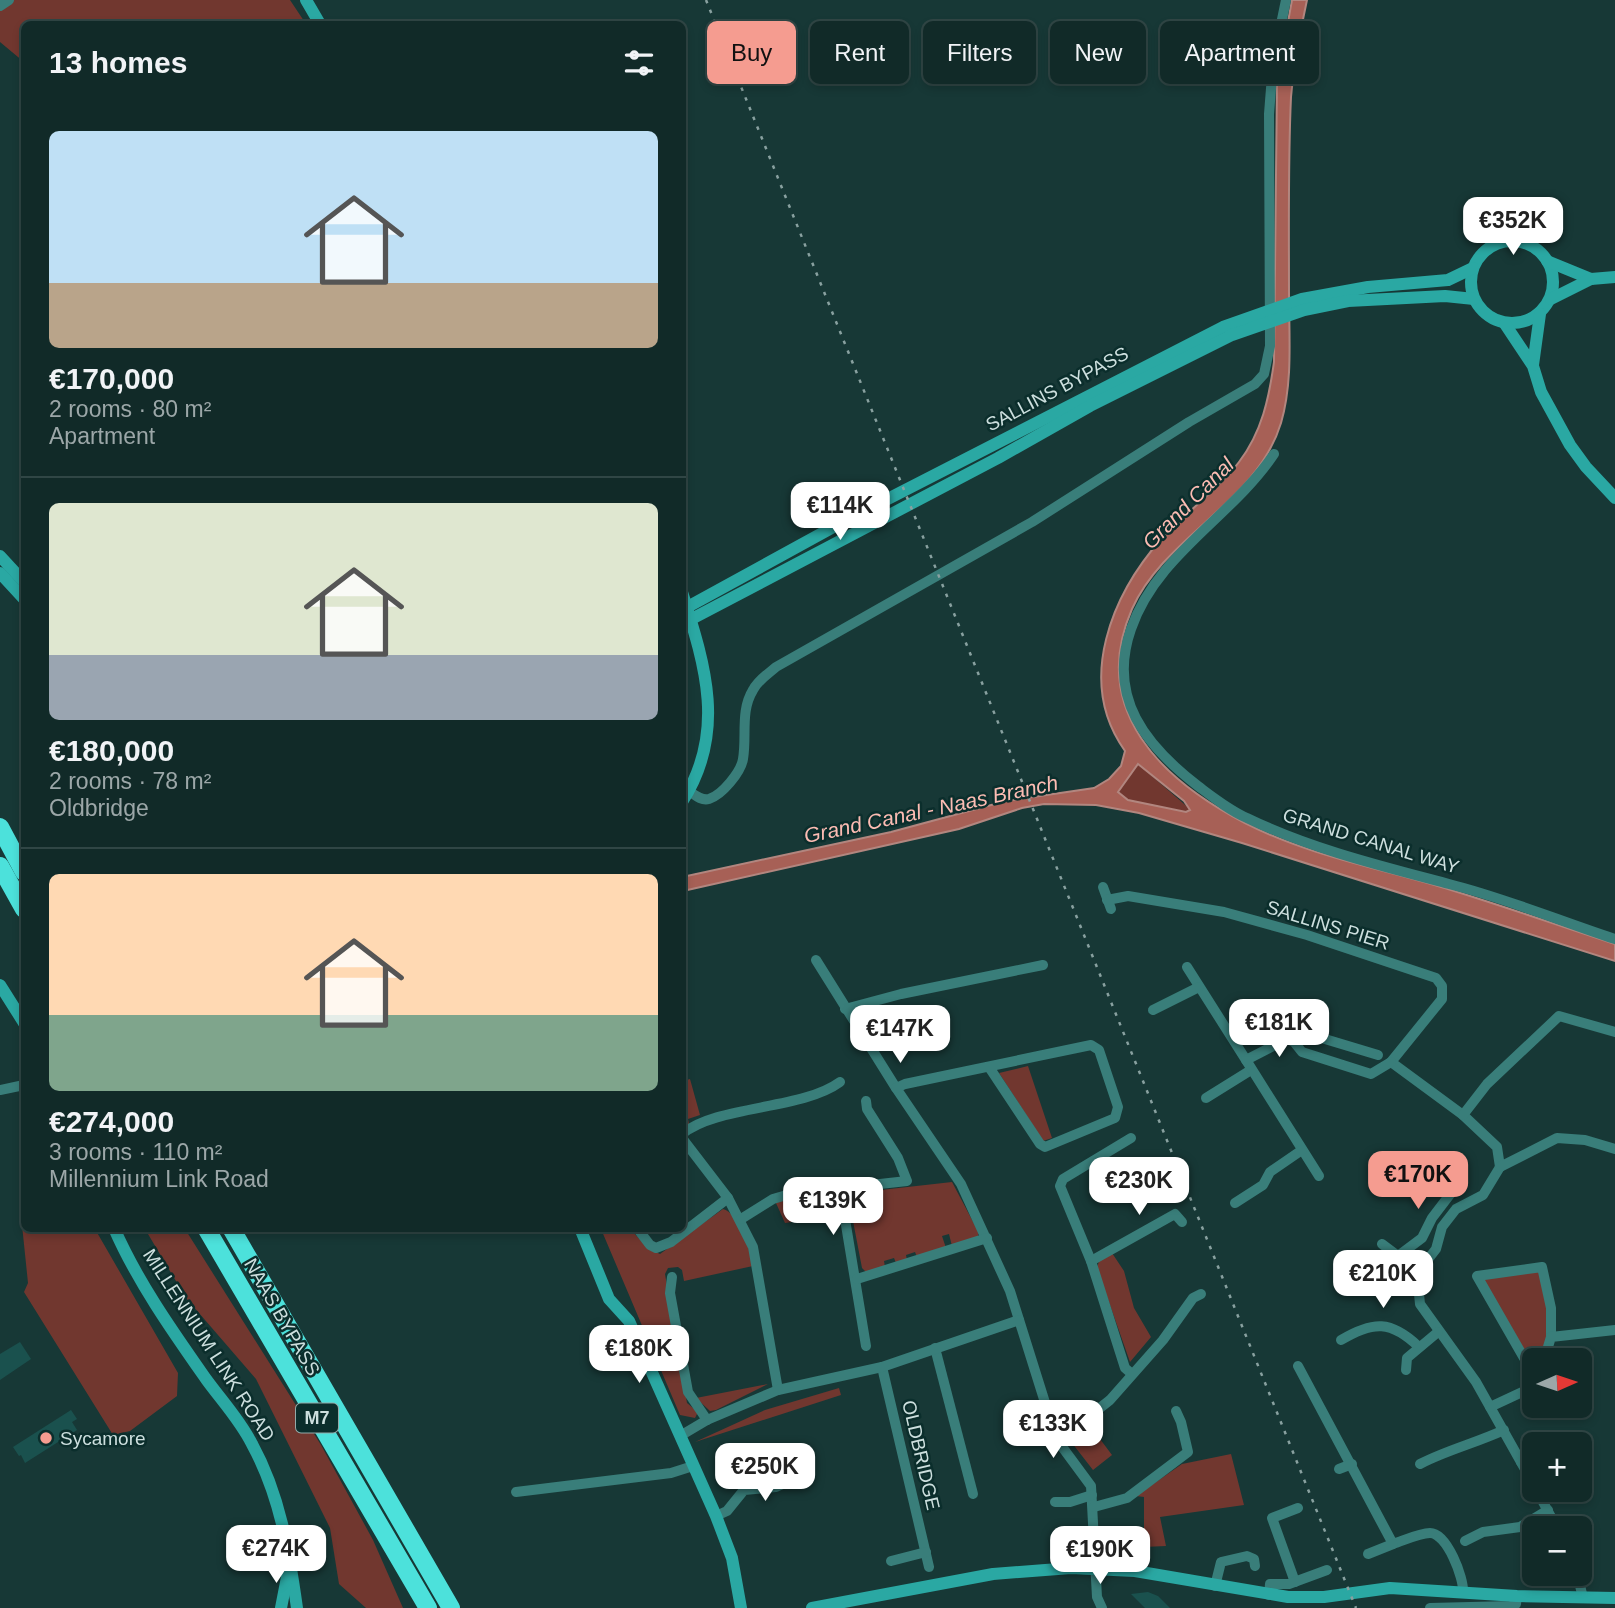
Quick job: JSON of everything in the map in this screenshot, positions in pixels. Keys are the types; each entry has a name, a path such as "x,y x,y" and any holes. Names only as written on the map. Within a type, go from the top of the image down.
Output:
{"highway":[{"path":"0,827 9,867 21,901"},
{"name":"NAAS BYPASS","path":"208,1232 428,1608"},
{"name":"NAAS BYPASS","path":"233,1232 451,1608"}],"main road":[{"path":"306,0 318,21"},
{"path":"1551,299 1554,275 1547,261 1533,246 1510,240 1488,249 1473,268 1471,280 1474,299 1484,313 1505,324 1533,366 1541,392 1565,437 1586,467 1615,498"},
{"path":"1547,261 1591,279"},
{"name":"SALLINS BYPASS","path":"686,600 837,525 1164,355 1257,319 1303,305 1368,287 1448,280 1473,268"},
{"path":"1505,324 1530,321 1540,314 1551,299 1591,279 1615,278"},
{"name":"SALLINS BYPASS","path":"1303,305 1379,298 1446,296 1474,299"},
{"path":"1533,366 1540,314"},
{"name":"SALLINS BYPASS","path":"688,626 1090,406 1257,319"},
{"path":"0,556 21,579"},
{"path":"0,573 21,596"},
{"path":"686,797 703,754 709,724 707,679 688,626"},
{"path":"0,985 21,1018"},
{"name":"MILLENNIUM LINK ROAD","path":"116,1232 178,1340 232,1410 251,1442 278,1504 297,1608"},
{"path":"582,1232 609,1299 629,1321 716,1516 732,1558 741,1608"},
{"name":"MILLENNIUM LINK ROAD","path":"281,1608 289,1564"},
{"path":"811,1608 894,1595 993,1574 1066,1568 1135,1571 1215,1587 1309,1598 1409,1588 1583,1598 1600,1603 1615,1598"}],"street":[{"path":"0,6 9,0"},
{"path":"686,797 709,799 722,790 734,776 743,761 745,714 749,699 753,689 776,667 1032,522 1255,384 1264,374 1270,346 1269,114 1273,63 1286,0"},
{"name":"GRAND CANAL WAY","path":"1274,454 1250,486 1168,565 1153,585 1130,629 1123,666 1125,687 1130,709 1153,746 1178,770 1223,804 1274,830 1415,877 1450,884 1615,939"},
{"name":"SALLINS PIER","path":"1103,887 1109,904 1128,896 1224,912 1307,934 1436,978 1442,986 1442,999 1391,1062"},
{"path":"816,960 896,1088 961,1184 987,1238 1019,1320 1053,1428 1091,1486 1097,1597 1102,1608"},
{"path":"845,1009 901,994 1044,965"},
{"path":"1187,967 1319,1176"},
{"path":"1153,1010 1199,988"},
{"path":"1462,1115 1487,1084 1559,1016 1615,1032"},
{"path":"1305,1033 1378,1055"},
{"path":"1206,1098 1287,1039 1294,1042 1302,1052 1373,1075 1391,1062 1462,1115 1497,1147 1500,1167"},
{"path":"1325,1060 1330,1041"},
{"path":"896,1088 989,1067 1091,1045 1096,1046 1118,1107 1115,1118 1045,1147 1040,1144 989,1067"},
{"path":"686,1134 712,1121 800,1098 840,1082"},
{"path":"0,1090 21,1086"},
{"path":"866,1101 867,1109 898,1158 907,1181"},
{"path":"1521,1462 1476,1382 1420,1304 1418,1284 1422,1267 1436,1250 1442,1227 1456,1209 1483,1195 1500,1167 1557,1138 1585,1140 1615,1149"},
{"path":"1131,1139 1060,1183 1061,1193 1091,1261 1125,1368 1132,1374"},
{"path":"686,1141 728,1198 753,1247 778,1390"},
{"path":"1235,1203 1263,1185 1270,1172 1302,1150"},
{"path":"741,1219 773,1199 790,1194 919,1179"},
{"path":"1398,1256 1422,1238 1432,1218 1458,1184"},
{"path":"840,1189 866,1346"},
{"path":"686,1230 728,1198"},
{"path":"1091,1261 1175,1214 1182,1222"},
{"path":"640,1232 650,1245 656,1248 671,1242 684,1232"},
{"path":"945,1238 949,1251"},
{"path":"857,1279 987,1238"},
{"path":"1382,1244 1398,1256 1422,1267"},
{"path":"1522,1355 1477,1276 1542,1267 1551,1308 1551,1337 1547,1348"},
{"path":"672,1277 670,1293 688,1392 707,1420"},
{"path":"1053,1428 1091,1415 1110,1400 1181,1319 1193,1298 1201,1294"},
{"path":"680,1436 707,1420 778,1390 882,1367 1019,1320"},
{"path":"1341,1340 1362,1328 1384,1326 1406,1335 1419,1347"},
{"path":"1551,1337 1615,1330"},
{"path":"1406,1370 1407,1358 1438,1332"},
{"path":"936,1348 973,1494"},
{"path":"1298,1366 1393,1544"},
{"name":"OLDBRIDGE","path":"882,1367 929,1567"},
{"path":"1490,1407 1522,1392"},
{"path":"1055,1502 1127,1498 1188,1452 1181,1422 1175,1411"},
{"path":"1420,1464 1443,1452 1478,1443 1504,1430"},
{"path":"1339,1469 1352,1464"},
{"path":"516,1492 671,1474 693,1466"},
{"path":"716,1516 727,1511 744,1490 776,1487 809,1472"},
{"path":"1543,1502 1551,1516"},
{"path":"1295,1582 1272,1518 1298,1508"},
{"path":"1465,1541 1483,1532 1520,1527 1548,1510"},
{"path":"1368,1554 1430,1533 1436,1535 1442,1539 1461,1574 1463,1592"},
{"path":"891,1561 926,1552"},
{"path":"1215,1587 1221,1562 1251,1556 1255,1566"},
{"path":"1269,1595 1270,1584 1295,1582 1327,1570"},
{"path":"1580,1586 1583,1598"},
{"path":"1430,1608 1511,1606 1516,1604 1517,1596"}],"shaded area":[{"path":"0,0 290,0 304,21 21,21 21,60 0,42"},
{"path":"1292,0 1307,0 1303,21 1288,21"},
{"path":"1277,84 1292,84 1289,195 1290,359 1281,423 1269,451 1252,475 1166,560 1147,583 1132,609 1121,645 1119,679 1127,710 1141,738 1161,763 1186,786 1245,823 1320,853 1451,890 1615,944 1615,961 1242,843 1139,813 1096,805 1044,804 1022,808 959,829 686,890 686,876 891,832 1006,801 1094,788 1109,779 1121,766 1125,751 1110,724 1103,696 1102,668 1106,639 1115,611 1145,560 1163,537 1222,482 1247,451 1267,402 1274,362","holes":["1138,764 1184,801 1190,810 1186,812 1128,800 1118,792"]},
{"path":"1138,764 1191,810 1186,812 1128,800 1118,792"},
{"path":"1028,1066 1052,1138 1043,1141 999,1073"},
{"path":"690,1079 700,1115 688,1119 689,1124 686,1125 686,1080"},
{"path":"952,1182 979,1233 977,1238 952,1246 949,1234 942,1236 946,1248 917,1257 915,1252 906,1255 907,1260 896,1263 894,1258 884,1261 885,1267 867,1273 862,1268 849,1200 854,1193"},
{"path":"830,1195 835,1200 838,1215 785,1223 776,1203 785,1199"},
{"path":"723,1209 739,1224 750,1251 753,1266 684,1281 682,1270 678,1267 668,1268 665,1274 687,1403 698,1412 695,1418 680,1415 602,1232 633,1232 649,1249 660,1254"},
{"path":"23,1232 97,1232 178,1373 177,1396 130,1431 113,1435 24,1292 28,1283"},
{"path":"147,1232 187,1232 321,1445 373,1540 403,1608 366,1608 339,1584 330,1528 256,1379 186,1298"},
{"path":"1112,1253 1124,1271 1134,1308 1151,1337 1130,1362 1097,1268 1099,1261"},
{"path":"1542,1270 1550,1334 1546,1348 1522,1348 1522,1354 1480,1277"},
{"path":"768,1384 716,1410 710,1411 696,1398"},
{"path":"839,1388 841,1395 695,1442 765,1410"},
{"path":"1088,1423 1112,1455 1093,1470 1072,1443 1085,1433"},
{"path":"1231,1454 1244,1505 1160,1517 1166,1546 1144,1547 1144,1497 1136,1496 1182,1464"}],"building":[{"path":"20,1342 31,1359 0,1380 0,1354"},
{"name":"Sycamore","path":"71,1410 77,1419 72,1422 77,1430 25,1463 13,1447"},
{"path":"1148,1592 1158,1596 1170,1608 1145,1608 1131,1594"}],"railway":[{"path":"706,0 1356,1608"}],"place":[{"name":"Sycamore","path":"46,1438"}],"water label":[{"name":"Grand Canal","path":"1188,503"},
{"name":"Grand Canal - Naas Branch","path":"931,809"}]}
